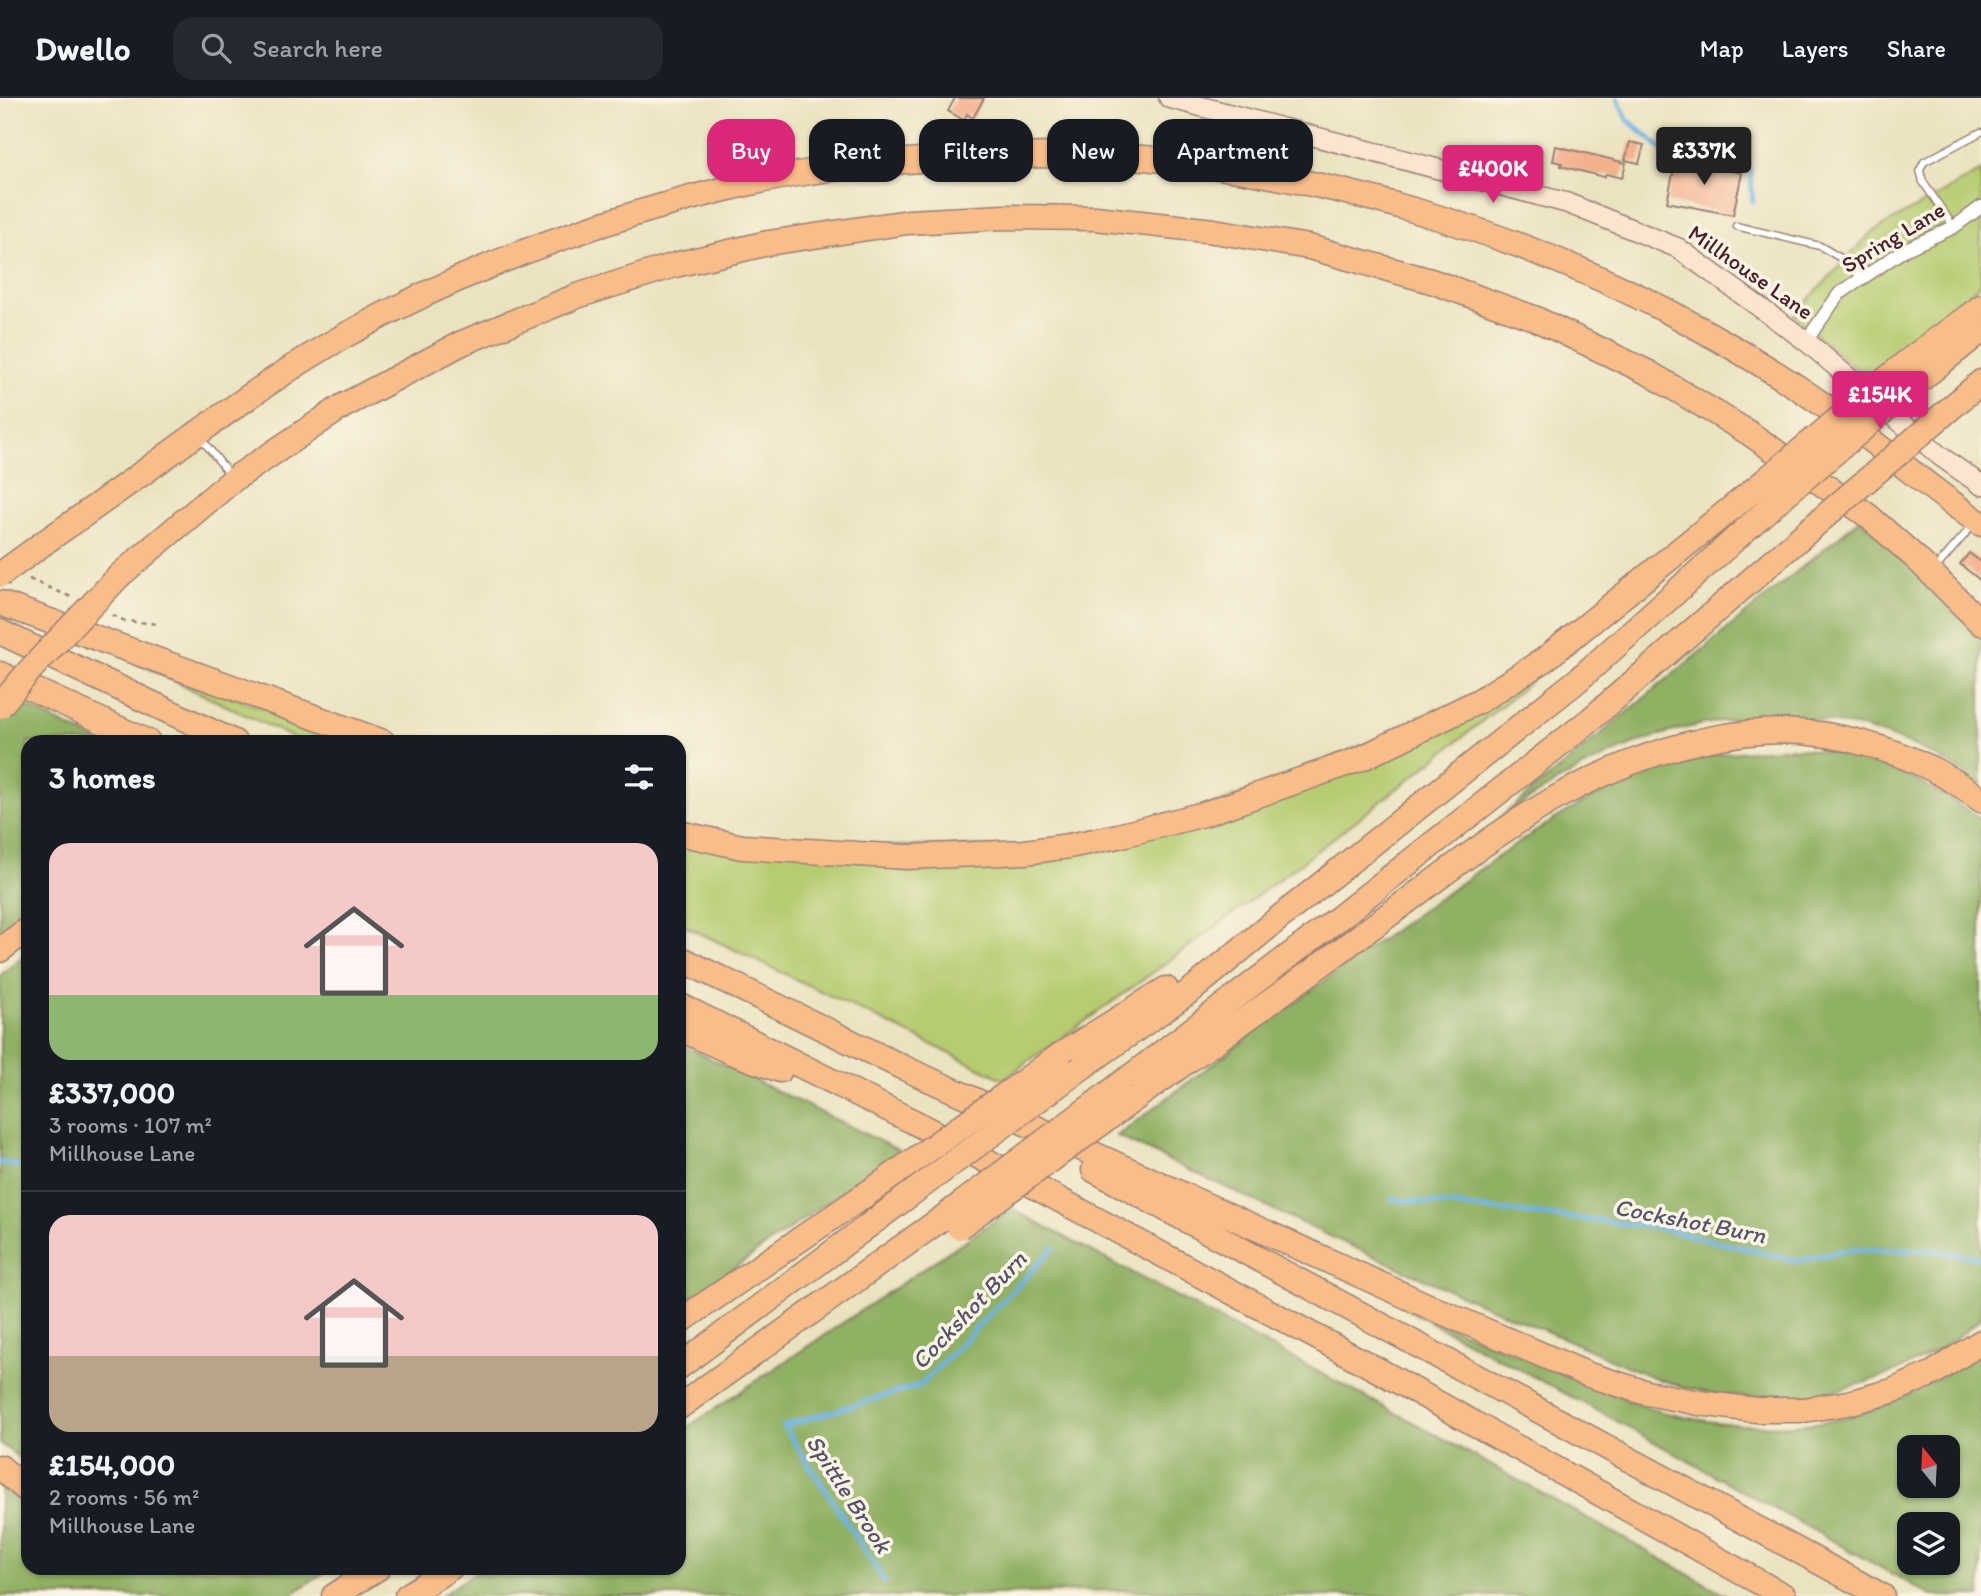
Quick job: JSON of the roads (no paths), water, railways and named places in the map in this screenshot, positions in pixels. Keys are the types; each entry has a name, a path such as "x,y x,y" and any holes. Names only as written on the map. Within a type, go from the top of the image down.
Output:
{"highway":[{"path":"0,575 269,382 366,325 493,264 608,221 737,186 803,173 954,157 1064,155 1141,158 1212,166 1335,190 1425,213 1533,252 1601,280 1672,314 1810,396 1979,523"},
{"path":"0,706 30,670 120,575 234,479 343,406 462,344 577,296 675,265 768,243 908,222 1004,217 1096,218 1214,231 1309,247 1431,281 1534,318 1649,373 1749,433 1867,515 1981,623"},
{"path":"686,834 742,846 906,857 1025,852 1118,836 1204,814 1360,758 1479,701 1544,660 1765,497 1917,368 1981,307"},
{"path":"1917,368 1981,331"},
{"path":"1127,1092 1340,917 1579,728 1981,382"},
{"path":"686,1362 1081,1068 1193,989 1578,680 1765,497"},
{"path":"0,603 364,735"},
{"path":"0,632 219,735"},
{"path":"0,674 133,735"},
{"path":"686,1402 819,1308 950,1223 1127,1092 1487,844 1562,795 1623,765 1690,744 1749,732 1805,733 1856,740 1919,761 1966,788 1981,800"},
{"path":"686,1317 878,1186 1059,1056 1274,922"},
{"path":"0,950 21,934"},
{"path":"686,961 902,1067 1428,1306 1589,1375 1647,1393 1756,1410 1804,1410 1848,1403 1892,1391 1933,1373 1981,1342"},
{"path":"686,1008 914,1122 1378,1370 1784,1596"},
{"path":"686,1031 731,1052 914,1122"},
{"path":"902,1067 1882,1596"},
{"path":"0,1467 21,1486"},
{"path":"334,1596 367,1575"},
{"path":"407,1596 439,1575"}],"street":[{"name":"Millhouse Lane","path":"1169,98 1567,203 1678,247 1806,341 1940,456 1981,485"},
{"name":"Spring Lane","path":"1806,341 1839,295 1861,278 1904,250 1954,227 1981,207"}],"lane":[{"path":"1954,227 1923,182 1920,170 1924,162 1981,132"},
{"path":"1736,226 1820,246 1844,260 1861,278"},
{"path":"197,434 234,479"},
{"path":"1932,574 1979,523"}],"waterway":[{"path":"1617,98 1628,120 1670,156 1750,170 1753,201"},
{"name":"Cockshot Burn","path":"0,1162 21,1166"},
{"name":"Cockshot Burn","path":"1391,1199 1655,1227 1798,1261 1847,1250 1927,1250 1981,1258"},
{"name":"Cockshot Burn","path":"885,1582 784,1426 921,1385 1054,1248"}],"water label":[{"name":"Spittle Brook","path":"849,1494"}]}
